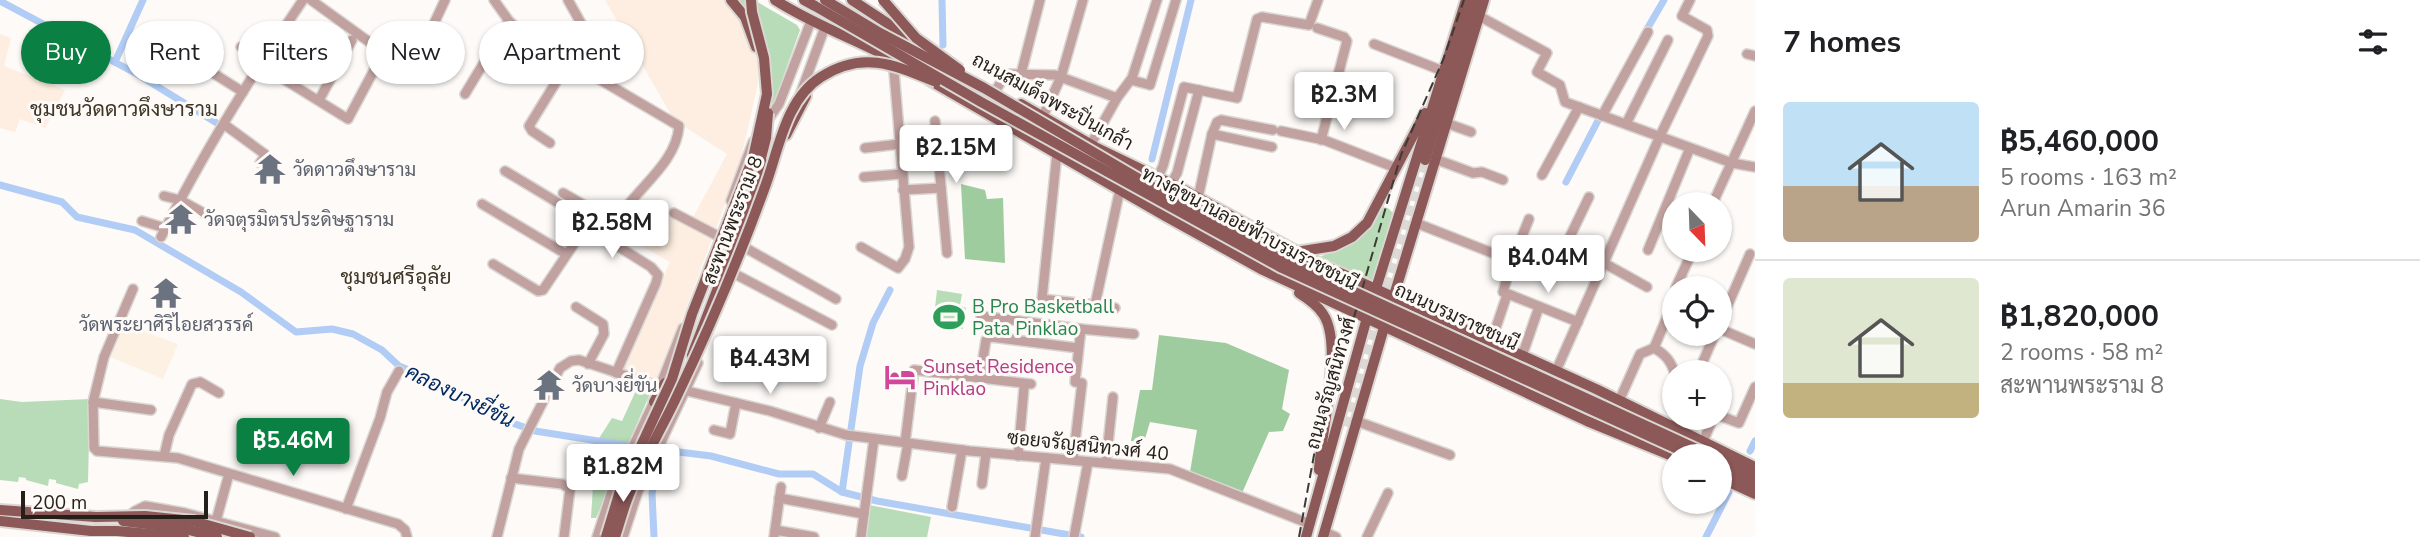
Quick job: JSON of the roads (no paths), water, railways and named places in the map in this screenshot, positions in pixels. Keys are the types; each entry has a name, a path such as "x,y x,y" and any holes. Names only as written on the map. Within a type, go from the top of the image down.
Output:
{"main road":[{"path":"731,0 745,17 754,36 763,78 762,101 752,145"},
{"name":"สะพานพระราม 8","path":"606,537 620,491 672,379 692,314 753,158 767,94 764,58 751,0"},
{"path":"775,0 811,21 887,56 1263,270 1366,319"},
{"name":"ทางคู่ขนานลอยฟ้าบรมราชชนนี","path":"804,0 981,102 1282,268 1667,444"},
{"path":"811,21 818,0"},
{"name":"ทางคู่ขนานลอยฟ้าบรมราชชนนี","path":"825,0 1285,260 1686,444"},
{"path":"825,27 836,0"},
{"name":"ถนนสมเด็จพระปิ่นเกล้า","path":"852,0 934,54 1094,146 1198,198 1292,254 1312,260 1393,298"},
{"path":"883,0 916,38 984,88"},
{"path":"883,0 902,33"},
{"name":"ถนนจรัญสนิทวงศ์","path":"1325,536 1352,426 1416,223 1438,88 1466,0"},
{"name":"ถนนจรัญสนิทวงศ์","path":"1427,161 1475,0"},
{"name":"ถนนจรัญสนิทวงศ์","path":"1306,537 1335,426 1398,211 1446,122 1484,0"},
{"path":"921,75 915,66 917,59 922,54 934,54"},
{"path":"784,140 806,96 820,80 847,62 887,56"},
{"name":"สะพานพระราม 8","path":"615,537 631,491 713,318 766,184 786,123 801,97 820,78 857,63 891,64 981,102"},
{"path":"1292,254 1334,246 1352,237 1367,223 1438,88"},
{"path":"672,417 701,316 761,158 766,138 767,94"},
{"path":"654,402 701,316 765,164 786,123"},
{"name":"ถนนบรมราชชนนี","path":"1094,146 1177,197 1292,254 1607,406 1661,422"},
{"name":"ถนนบรมราชชนนี","path":"1109,182 1280,271 1591,413 1654,448"},
{"path":"1383,196 1394,203 1398,211"},
{"path":"1296,286 1306,286 1313,281 1316,268 1312,260"},
{"path":"1263,270 1315,305 1323,314 1330,333 1332,360 1320,450 1318,490"},
{"name":"ถนนบรมราชชนนี","path":"1393,298 1556,371 1661,422"},
{"path":"1410,340 1404,334 1402,324 1405,317 1413,312 1422,312"},
{"name":"ถนนบรมราชชนนี","path":"1366,319 1587,421 1662,451"},
{"path":"1448,357 1443,351 1441,341 1444,334 1460,329"},
{"path":"1335,426 1348,418 1353,423 1352,426"},
{"name":"ถนนบรมราชชนนี","path":"1685,430 1703,442 1755,467"},
{"path":"1732,464 1755,475"},
{"path":"1732,473 1755,484"},
{"path":"1732,483 1755,494"},
{"path":"0,510 96,517 181,528 217,537"},
{"path":"96,517 145,516 193,521 250,537"},
{"path":"0,521 184,537"},
{"path":"91,531 112,537"}],"street":[{"path":"289,21 303,0"},
{"path":"295,84 348,119 380,53 311,0"},
{"path":"435,21 445,0"},
{"path":"494,0 509,21"},
{"path":"568,0 580,21"},
{"path":"1021,74 1040,0"},
{"path":"1043,116 1061,78 1083,0"},
{"path":"1094,146 1117,98 1131,80 1157,0"},
{"path":"1131,80 1150,85 1176,0"},
{"path":"1158,177 1184,87 1237,99 1257,19 1262,17 1309,25 1318,0"},
{"path":"1556,371 1660,136 1709,36 1707,30 1682,16 1690,0"},
{"path":"1479,16 1547,53 1537,72 1560,85 1565,102 1730,162 1755,167"},
{"path":"597,537 612,491 660,387 752,145 779,104 811,21"},
{"path":"622,537 638,491 687,391 744,247 825,27"},
{"path":"1317,28 1344,37 1347,41 1321,140"},
{"path":"1602,116 1648,33"},
{"path":"1626,124 1668,40"},
{"path":"1374,44 1443,71"},
{"path":"861,247 895,268 900,267 909,247 900,144 887,56"},
{"path":"465,94 479,71"},
{"path":"996,90 1004,77 1021,74 1061,78 1117,98"},
{"path":"224,80 243,92"},
{"path":"142,221 163,233 248,84"},
{"path":"319,100 328,84"},
{"path":"550,143 531,131 529,126 555,84"},
{"path":"608,84 679,126 675,141 660,169 629,204 610,234 611,242 651,267 658,275 616,373"},
{"path":"1171,184 1177,173 1199,90"},
{"path":"1542,175 1579,107"},
{"path":"1717,192 1755,111"},
{"path":"1198,198 1212,134 1217,122 1221,120 1321,140 1395,168"},
{"path":"935,121 947,253"},
{"path":"1446,122 1471,132"},
{"path":"225,125 266,155 260,163"},
{"path":"760,131 767,127 776,128 784,140"},
{"path":"1212,134 1272,147"},
{"path":"865,148 900,144"},
{"path":"1648,250 1690,148"},
{"path":"1058,153 1042,299 1115,308"},
{"path":"1427,161 1473,173 1482,172 1503,180"},
{"path":"505,171 610,234"},
{"path":"864,177 902,174"},
{"path":"903,190 941,188"},
{"path":"1095,305 1120,189"},
{"path":"563,193 615,223"},
{"path":"164,195 180,200 209,216"},
{"path":"1416,223 1551,276 1589,197"},
{"path":"482,204 566,254"},
{"path":"674,213 718,236"},
{"path":"1530,219 1502,289 1507,295 1578,322"},
{"path":"493,264 541,291 590,220"},
{"path":"744,247 836,299"},
{"path":"1732,295 1750,254"},
{"path":"1604,263 1647,286"},
{"path":"733,273 832,325"},
{"path":"133,289 103,357 93,402 94,448 97,451 164,456 229,474 398,524 405,530 407,537"},
{"path":"1491,342 1507,295"},
{"path":"576,307 603,324 604,334 589,364"},
{"path":"1522,356 1539,307"},
{"path":"981,316 1134,334"},
{"path":"1073,460 1082,383 1075,383 1081,329"},
{"path":"1619,401 1640,355 1654,348 1662,329"},
{"path":"1732,334 1755,344"},
{"path":"980,377 986,340 990,337 1079,348"},
{"path":"1654,348 1668,360"},
{"path":"496,537 519,449 560,368 571,360 660,387"},
{"path":"902,476 914,370 980,377 1028,386 1017,456"},
{"path":"345,509 380,418 387,392 399,371"},
{"path":"164,456 169,435 192,384 200,383 219,393"},
{"path":"1732,420 1739,423 1755,387"},
{"name":"ซอยจรัญสนิทวงศ์ 40","path":"687,391 770,411 849,435 986,453 1170,469 1310,524"},
{"path":"1106,463 1113,397"},
{"path":"93,402 151,410"},
{"path":"819,428 830,402"},
{"path":"713,430 730,434 736,403"},
{"path":"1352,426 1450,455"},
{"path":"1703,442 1708,430"},
{"path":"861,537 874,439"},
{"path":"952,507 962,450"},
{"path":"982,484 986,453"},
{"path":"1036,531 1046,458"},
{"path":"1074,534 1088,462"},
{"path":"216,521 229,474"},
{"path":"511,478 562,484 570,489 564,537"},
{"path":"781,487 774,533 814,537"},
{"path":"1367,537 1388,493"},
{"path":"779,498 864,514"},
{"path":"128,537 125,526 127,519 145,506 275,537"},
{"path":"151,507 233,537"}],"waterway":[{"path":"115,62 143,0"},
{"path":"942,0 943,45"},
{"path":"1152,159 1191,0"},
{"path":"1643,36 1664,0"},
{"path":"0,1 137,74 220,125"},
{"path":"1566,182 1603,111"},
{"name":"คลองบางยี่ขัน","path":"0,185 62,202 77,217 135,230 241,292 296,332 332,329 353,334 382,350 399,366 424,376 498,418 535,431 636,447"},
{"path":"842,492 860,366 873,323 890,290"},
{"path":"1750,451 1755,441"},
{"name":"คลองบางยี่ขัน","path":"655,449 711,456 779,474 813,474 842,492 877,501 1081,537"},
{"path":"654,537 652,493 664,450"},
{"path":"1706,537 1718,514"}],"tunnel":[{"path":"1384,302 1425,160"},
{"path":"1348,427 1379,317"}],"railway":[{"path":"1299,537 1314,455 1401,155 1443,60 1464,0"}],"place":[{"name":"วัดดาวดึงษาราม","path":"270,169"},
{"name":"วัดจตุรมิตรประดิษฐาราม","path":"181,219"},
{"name":"วัดพระยาศิริไอยสวรรค์","path":"166,293"},
{"name":"B Pro Basketball Pata Pinklao","path":"949,317"},
{"name":"Sunset Residence Pinklao","path":"900,377"},
{"name":"วัดบางยี่ขัน","path":"549,385"}],"district":[{"name":"ชุมชนวัดดาวดึงษาราม","path":"124,109"},
{"name":"ชุมชนศรีอุลัย","path":"396,277"}]}
